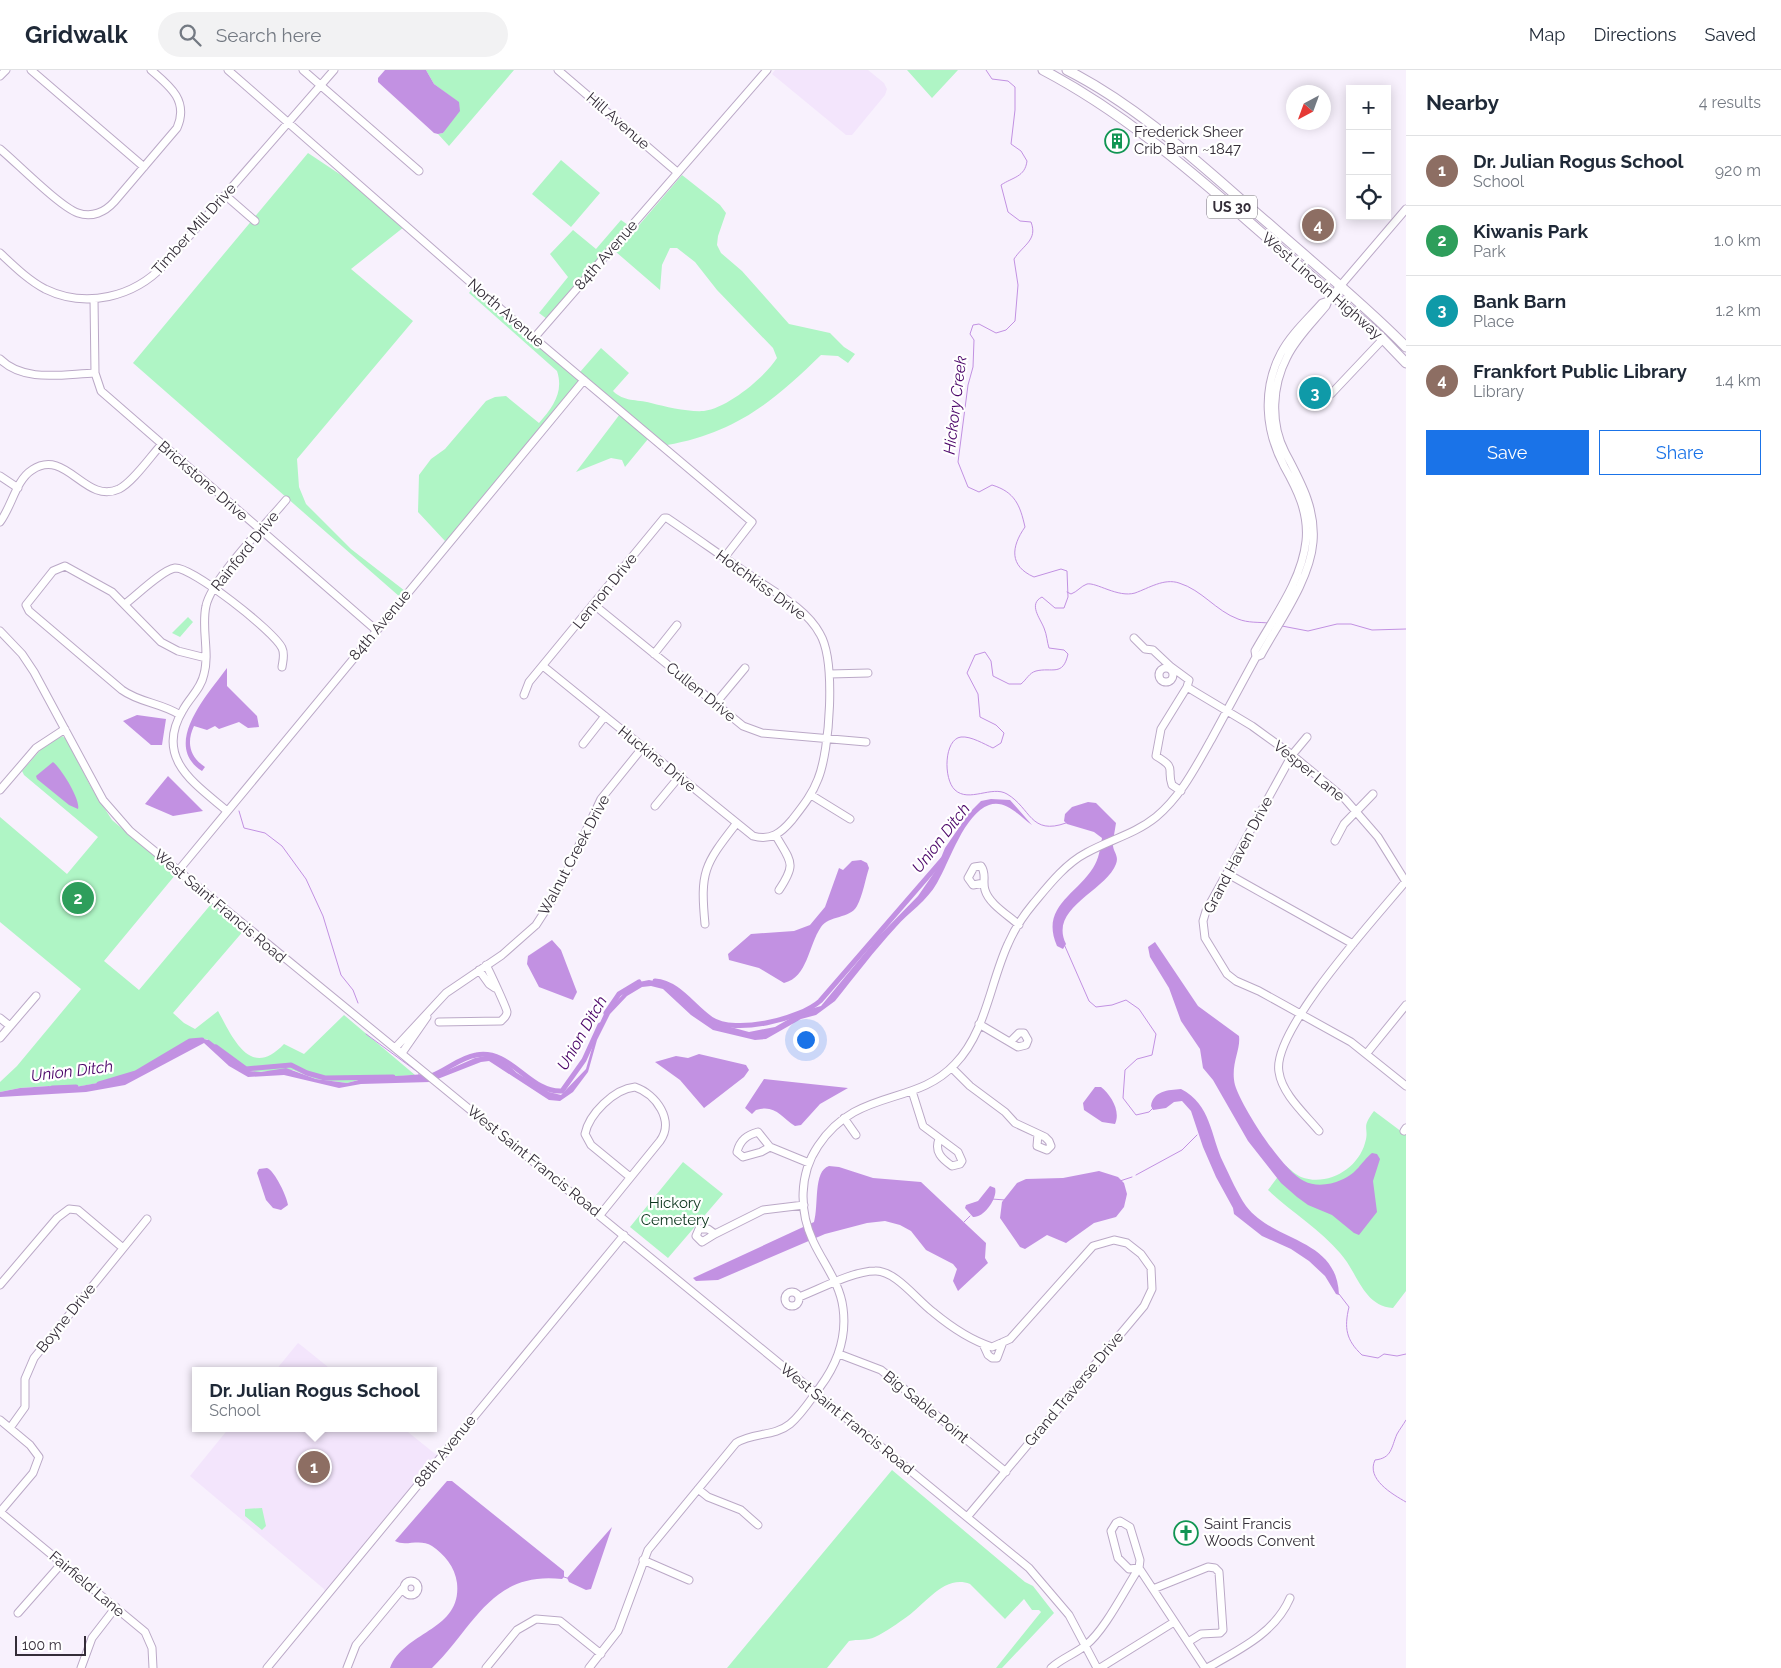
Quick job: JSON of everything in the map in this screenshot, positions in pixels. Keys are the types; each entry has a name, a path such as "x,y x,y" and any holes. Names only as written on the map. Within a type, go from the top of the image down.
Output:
{"main road":[{"name":"West Lincoln Highway","path":"1043,70 1066,82 1138,128 1183,164 1330,298 1383,339 1406,363"},
{"name":"West Lincoln Highway","path":"1071,71 1144,119 1175,144 1339,286 1406,347"}],"street":[{"path":"0,76 6,70"},
{"path":"31,70 144,167"},
{"path":"0,161 3,151 66,207 83,215 94,214 108,208 178,128 181,120 182,107 178,97 172,88 151,70"},
{"name":"North Avenue","path":"228,70 534,338 752,522 724,558"},
{"path":"303,70 419,171"},
{"name":"Timber Mill Drive","path":"0,253 30,279 46,289 62,295 94,299 121,294 154,275 334,70"},
{"name":"Hill Avenue","path":"558,70 677,172"},
{"name":"84th Avenue","path":"534,338 767,70"},
{"path":"1066,82 1071,71"},
{"path":"225,195 255,221"},
{"path":"589,1668 620,1627 648,1550 736,1443 749,1436 774,1432 785,1427 795,1418 826,1379 839,1354 844,1333 844,1307 836,1283 813,1241 805,1221 803,1184 809,1163 818,1146 834,1125 853,1111 879,1100 912,1091 936,1080 952,1068 970,1045 1007,946 1033,904 1065,868 1087,852 1125,836 1149,823 1171,803 1181,791 1256,657 1261,655 1301,583 1310,559 1313,542 1311,506 1305,488 1279,436 1274,406 1276,388 1287,357 1339,286 1406,209"},
{"name":"Brickstone Drive","path":"94,299 95,374 100,390 376,630"},
{"path":"1331,394 1383,339"},
{"path":"0,359 10,368 30,375 95,374"},
{"name":"84th Avenue","path":"178,871 584,380"},
{"path":"0,522 8,512 18,488 31,470 42,465 53,464 70,472 85,485 108,492 118,490 125,485 162,445"},
{"path":"0,476 18,488"},
{"name":"Rainford Drive","path":"227,811 189,780 181,769 176,760 173,731 180,715 202,685 206,668 206,606 214,587 286,500"},
{"name":"Lennon Drive","path":"524,695 529,682 664,518 667,518"},
{"name":"Hotchkiss Drive","path":"667,518 808,618 820,634 826,650 830,674 822,769 811,795 776,836"},
{"path":"180,715 167,707 135,699 122,690 29,611 26,605 53,571 65,566 98,582 125,604 143,626 161,642 178,652 206,658"},
{"path":"125,604 167,571 182,569 214,587 282,647 284,656 282,667"},
{"name":"Cullen Drive","path":"593,604 743,726 762,733 866,742"},
{"path":"654,654 677,625"},
{"name":"West Saint Francis Road","path":"0,631 22,654 34,672 93,782 116,817 178,871 968,1516 1043,1582 1068,1615 1098,1668"},
{"path":"1134,638 1145,649 1153,650 1169,667 1189,680 1187,687 1161,729 1156,756 1168,765 1172,771 1172,785 1181,791"},
{"name":"Huckins Drive","path":"543,666 736,824 757,837 776,836"},
{"path":"715,704 746,668"},
{"path":"830,674 868,673"},
{"name":"Vesper Lane","path":"1187,687 1252,726 1292,755 1356,810 1378,837 1406,882"},
{"path":"583,744 605,716"},
{"path":"0,790 36,748 65,729"},
{"name":"Grand Haven Drive","path":"1307,737 1292,755 1206,911 1204,921 1205,938 1227,974 1236,981 1302,1012 1367,1053 1406,1086"},
{"name":"Walnut Creek Drive","path":"396,1048 457,984 521,940 546,911 594,810 643,748"},
{"path":"655,806 679,777"},
{"path":"1335,841 1344,824 1373,794"},
{"path":"811,795 850,819"},
{"path":"705,924 704,873 713,854 736,824"},
{"path":"776,836 790,860 791,871 779,890"},
{"path":"1228,874 1353,944"},
{"path":"1319,1131 1289,1095 1278,1072 1280,1054 1316,989 1406,882"},
{"path":"984,883 988,898 1019,925"},
{"path":"486,965 495,982 495,988"},
{"path":"439,1022 501,1022 507,1013 507,1008 495,988 489,984 479,970"},
{"path":"0,1038 36,996"},
{"path":"1367,1053 1406,1005"},
{"name":"Walnut Creek Drive","path":"402,1053 421,1028 429,1012"},
{"path":"0,1018 10,1026"},
{"path":"979,1024 1010,1041"},
{"path":"952,1068 970,1086 1005,1112 1015,1123 1038,1134"},
{"path":"600,1215 660,1141 667,1130 666,1119 662,1112 648,1096 635,1087 623,1090 612,1096 590,1121 585,1134 591,1145 630,1177"},
{"path":"912,1091 923,1126 939,1139"},
{"path":"844,1118 856,1135"},
{"path":"770,1147 761,1152 743,1157 736,1152 748,1134 758,1132 770,1147 809,1163"},
{"path":"715,1234 763,1210 804,1205"},
{"path":"0,1285 57,1218 69,1209 78,1210 124,1248"},
{"name":"Boyne Drive","path":"10,1428 24,1407 25,1378 29,1364 147,1219"},
{"name":"88th Avenue","path":"267,1668 624,1235"},
{"name":"Grand Traverse Drive","path":"968,1516 1144,1306 1152,1290 1151,1268 1142,1254 1126,1243 1114,1240 1093,1246 1010,1339 1003,1342"},
{"path":"799,1297 865,1272 882,1271 897,1278 912,1295 971,1341 992,1347 1003,1342"},
{"path":"983,1344 988,1355 992,1358 997,1358 1003,1342"},
{"name":"Big Sable Point","path":"839,1354 881,1370 1006,1472"},
{"path":"0,1420 30,1445 39,1457 38,1466 0,1512"},
{"path":"698,1489 708,1497 741,1510 758,1524"},
{"name":"Fairfield Lane","path":"0,1512 144,1632 152,1648 152,1668"},
{"path":"1051,1668 1059,1660 1086,1645 1096,1635 1138,1568 1140,1560 1130,1527 1120,1521 1116,1523 1111,1531 1118,1558 1129,1569 1138,1568"},
{"path":"643,1560 689,1580"},
{"path":"18,1613 62,1562"},
{"path":"1153,1589 1208,1567 1215,1568 1219,1572 1223,1630 1220,1633 1201,1634 1188,1642"},
{"path":"1138,1568 1206,1668 1272,1626 1283,1614 1290,1598"},
{"path":"347,1668 356,1645 404,1587"},
{"path":"81,1668 92,1638 116,1607"},
{"path":"486,1668 517,1630 536,1619 560,1620 601,1654"},
{"path":"1098,1668 1174,1622"}],"shaded area":[{"path":"385,70 426,70 434,84 459,102 460,111 443,133 434,133 378,82 378,78"},
{"path":"775,70 868,70 884,83 887,89 885,95 852,135 846,135 772,74"},
{"path":"227,668 227,686 257,716 259,727 248,728 239,722 219,729 215,726 207,730 194,726 190,744 196,759 205,767 202,771 191,760 186,748 187,734 200,705"},
{"path":"137,715 166,719 162,745 151,745 123,721"},
{"path":"53,762 70,784 78,809 69,805 37,779 36,776"},
{"path":"168,776 203,811 173,816 145,804"},
{"path":"991,799 1010,800 1032,825 1001,804 989,805 980,810 965,828 933,889 888,936 835,1001 816,1015 801,1019 766,1039 755,1040 713,1030 691,1015 663,989 651,986 642,987 627,996 610,1014 597,1040 588,1072 573,1092 560,1101 549,1100 489,1061 481,1062 430,1082 361,1084 339,1088 284,1075 248,1077 229,1066 204,1043 125,1085 86,1092 0,1097 0,1092 20,1088 49,1086 64,1089 125,1078 192,1042 203,1039 209,1040 249,1071 261,1072 286,1068 316,1079 347,1083 366,1078 441,1073 475,1058 490,1055 506,1063 517,1073 549,1092 561,1095 586,1069 598,1027 604,1014 634,983 649,980 664,983 675,989 700,1012 716,1023 749,1032 775,1027 803,1011 821,1006 878,937 918,896 936,870 945,848 969,813 981,801"},
{"path":"1088,802 1096,803 1116,823 1113,846 1117,861 1110,874 1071,910 1065,920 1063,931 1066,944 1063,949 1057,946 1053,933 1053,921 1056,911 1062,902 1086,878 1095,865 1102,838 1094,832 1067,824 1064,821 1065,814 1072,807"},
{"path":"861,860 867,863 869,868 857,906 850,913 829,920 821,927 803,968 792,980 784,983 759,968 729,960 728,954 751,934 794,931 810,925 825,907 839,868 843,870 852,861"},
{"path":"552,940 561,950 577,992 573,1000 539,987 527,964 528,956"},
{"path":"1155,942 1198,1006 1239,1036 1234,1078 1239,1095 1264,1138 1295,1175 1313,1184 1332,1183 1347,1177 1355,1171 1372,1153 1377,1154 1380,1159 1373,1181 1377,1212 1359,1235 1332,1215 1308,1205 1297,1197 1281,1183 1248,1141 1213,1080 1203,1068 1200,1049 1181,1021 1169,988 1150,957 1148,947"},
{"path":"699,1054 746,1065 749,1070 744,1077 704,1108 680,1080 655,1062 676,1056 688,1058"},
{"path":"764,1079 848,1088 820,1104 801,1125 795,1126 773,1110 756,1110 752,1114 745,1108"},
{"path":"1095,1087 1101,1087 1114,1104 1117,1114 1115,1124 1102,1122 1084,1110 1083,1103"},
{"path":"1181,1089 1199,1103 1204,1112 1223,1162 1246,1206 1258,1218 1316,1251 1328,1262 1336,1276 1339,1295 1336,1294 1325,1276 1309,1261 1291,1249 1262,1236 1234,1214 1233,1208 1216,1177 1203,1147 1191,1111 1182,1101 1174,1102 1166,1108 1153,1110 1151,1106 1152,1101 1158,1094"},
{"path":"829,1166 839,1167 873,1178 921,1182 986,1243 985,1258 988,1263 958,1291 953,1281 957,1269 953,1264 926,1250 911,1231 900,1225 885,1221 867,1223 825,1234 718,1280 696,1281 693,1278 814,1222 819,1181 824,1169"},
{"path":"267,1168 277,1179 287,1201 288,1205 281,1210 273,1208 266,1200 257,1173 259,1169"},
{"path":"1099,1171 1118,1177 1124,1183 1127,1194 1124,1207 1116,1217 1094,1223 1066,1243 1047,1235 1025,1249 1020,1247 1000,1218 1002,1202 1017,1183 1026,1179 1063,1178"},
{"path":"990,1186 995,1188 992,1202 986,1211 973,1217 965,1208 966,1205 978,1201"},
{"path":"298,1343 328,1367 278,1367"},
{"path":"226,1432 408,1432 439,1457 325,1592 324,1589 190,1476"},
{"path":"447,1481 452,1481 564,1571 564,1577 562,1579 538,1579 518,1584 501,1593 473,1619 432,1668 390,1668 397,1655 408,1645 442,1621 451,1611 456,1599 456,1577 448,1561 441,1553 427,1544 418,1542 399,1543 395,1541"},
{"path":"612,1527 591,1589 586,1590 569,1582 567,1578"}],"green space":[{"path":"426,70 514,70 449,146 438,134 443,133 458,102 434,84"},
{"path":"907,70 958,70 932,98"},
{"path":"308,153 356,185 404,227 351,269 413,321 297,459 299,487 306,504 351,549 405,591 400,597 133,363"},
{"path":"561,160 600,193 571,227 532,194"},
{"path":"682,175 720,205 726,213 718,236 717,245 721,253 742,271 789,324 830,333 844,347 855,354 848,363 838,356 821,355 786,387 752,413 733,424 713,432 691,440 667,445 580,372 601,348 629,373 613,391 617,395 630,400 691,411 714,409 734,398 764,374 777,358 773,348 717,290 695,262 677,248 670,248 662,265 660,290 616,252"},
{"path":"621,220 628,225 547,319 539,313 568,277 550,254 573,230 596,249"},
{"path":"473,288 578,377 578,385 405,591 445,541 418,512 419,475 431,459 445,449 486,401 495,397 506,396 539,423 553,405 558,392 559,379 557,371 469,293"},
{"path":"620,414 648,439 625,467 622,460 611,458 576,472"},
{"path":"188,617 193,622 180,637 172,633"},
{"path":"62,736 66,739 91,787 112,820 176,874 104,961 139,990 212,903 245,929 173,1013 184,1023 195,1029 218,1011 230,1033 244,1051 252,1056 261,1058 272,1054 284,1044 304,1054 344,1015 415,1075 366,1078 347,1083 316,1079 293,1070 255,1072 237,1064 207,1039 192,1042 156,1063 121,1079 64,1089 49,1086 20,1088 0,1092 0,1082 17,1066 81,989 0,922 0,817 67,874 98,837 24,775 22,771 43,747"},
{"path":"1374,1111 1406,1135 1406,1291 1393,1308 1383,1306 1368,1295 1340,1253 1315,1228 1268,1190 1286,1166 1299,1176 1321,1180 1340,1174 1349,1168 1356,1161 1365,1143 1367,1121"},
{"name":"Hickory Cemetery","path":"683,1162 723,1194 668,1258 630,1227"},
{"path":"892,1470 1025,1582 1033,1586 1054,1613 1002,1668 996,1668 1041,1612 1039,1610 1032,1610 1024,1599 1005,1619 970,1584 952,1583 936,1592 908,1616 883,1633 869,1639 849,1641 827,1668 727,1668"},
{"path":"262,1508 266,1526 262,1530 245,1516 245,1509"}],"waterway":[{"name":"Hickory Creek","path":"986,70 992,79 1008,81 1015,87 1015,110 1011,144 1021,151 1027,161 1021,174 1001,185 1008,212 1020,221 1031,222 1033,233 1014,259 1018,285 1015,321 1006,330 996,333 979,324 973,325 970,334 974,340 973,367 968,385 958,462 968,487 979,492 992,485 1006,491 1015,500 1025,527 1020,534 1015,549 1016,562 1020,567 1034,577 1061,569 1067,571 1068,597 1064,608 1055,608 1042,597 1038,600 1035,607 1045,631 1049,648 1064,650 1068,654 1066,661 1060,668 1034,672 1021,684 1009,684 993,676 991,661 985,652 975,655 967,673 978,694 980,717 996,725 1004,733 1001,743 993,748 969,738 961,737 955,739 948,752 947,769 951,785 961,794 974,795 995,791 1001,792 1015,800 1038,823 1045,826 1066,823"},
{"path":"1067,592 1071,594 1085,585 1091,584 1128,594 1162,583 1173,582 1195,590 1223,611 1238,619 1249,622 1269,623"},
{"path":"1282,626 1308,631 1337,624 1351,624 1372,630 1406,629"},
{"path":"239,811 244,828 265,833 282,846 306,879 323,916 341,975 353,990 358,1003"},
{"name":"Union Ditch","path":"655,981 678,990 704,1014 722,1024 751,1025 767,1023 798,1014 820,1001 943,859"},
{"name":"Hickory Creek","path":"1064,944 1089,1001 1096,1007 1112,1005 1126,1000 1139,1009 1156,1034 1152,1055 1137,1059 1125,1070 1123,1098 1136,1115 1149,1112 1153,1108"},
{"name":"Union Ditch","path":"606,1013 619,994 639,982"},
{"name":"Union Ditch","path":"431,1076 459,1061 476,1055 488,1055 500,1058 530,1079 550,1090 562,1091 584,1060 600,1025"},
{"path":"366,1034 419,1073 419,1076"},
{"name":"Union Ditch","path":"99,1084 136,1073 190,1041 202,1040"},
{"name":"Union Ditch","path":"216,1047 246,1069 291,1065 307,1073 325,1078 393,1077"},
{"name":"Union Ditch","path":"52,1088 76,1087"},
{"path":"1136,1175 1182,1150 1197,1135"},
{"path":"1120,1181 1132,1177"},
{"path":"992,1199 1005,1200"},
{"path":"964,1222 970,1216"},
{"name":"Hickory Creek","path":"1339,1294 1349,1307 1347,1327 1350,1339 1362,1355 1378,1358 1384,1354 1397,1356 1406,1354"},
{"name":"Hickory Creek","path":"1406,1420 1397,1434 1388,1455 1375,1460 1373,1467 1377,1480 1394,1495 1406,1502"}],"place":[{"name":"Frederick Sheer Crib Barn ~1847","path":"1117,141"},
{"name":"Frankfort Public Library","path":"1318,225"},
{"name":"Bank Barn","path":"1315,393"},
{"name":"Kiwanis Park","path":"78,898"},
{"name":"Dr. Julian Rogus School","path":"314,1467"},
{"name":"Saint Francis Woods Convent","path":"1186,1533"}]}
